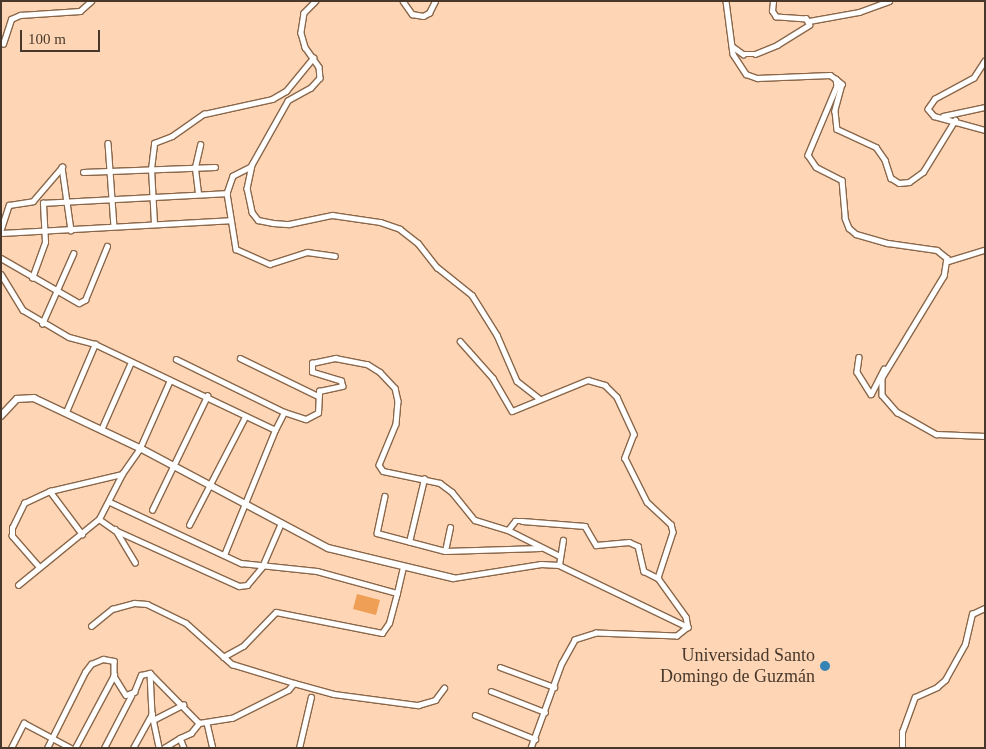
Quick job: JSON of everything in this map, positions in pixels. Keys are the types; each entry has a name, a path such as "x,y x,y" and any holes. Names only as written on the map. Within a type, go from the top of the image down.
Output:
{"street":[{"path":"3,44 11,19 20,15 80,11 91,1"},
{"path":"316,1 306,10 301,28 303,43 320,70 317,84 288,101 251,167 247,196 252,212 261,221 289,224 337,216 390,225 418,243 437,267 472,295 497,335 517,381 540,400"},
{"path":"403,1 412,14 423,16 429,13 435,1"},
{"path":"726,1 732,46 738,63 753,77 832,76 842,84 835,111 837,129 876,148 885,160 891,178 899,183 909,182 926,167 955,120"},
{"path":"773,1 772,12 776,17 809,20 859,12 889,1"},
{"path":"732,46 743,54 755,54 796,34 808,26 809,20"},
{"path":"154,224 151,169 154,143 172,136 204,114 272,99 286,91 313,58"},
{"path":"985,62 970,81 931,103 930,114 985,130"},
{"path":"836,80 837,86 808,155 816,167 842,180 847,226 856,234 888,243 940,251 948,261"},
{"path":"943,117 985,107"},
{"path":"108,144 114,226"},
{"path":"198,193 195,167 200,145"},
{"path":"83,172 216,167"},
{"path":"251,167 233,176 227,193 236,249 260,262 270,264 307,252 335,256"},
{"path":"1,230 9,205 33,200 59,168 64,169 71,230"},
{"path":"32,278 45,242 43,204 198,193 227,193"},
{"path":"1,233 230,220"},
{"path":"1,258 32,278 79,302 85,300 106,246"},
{"path":"948,261 985,250"},
{"path":"42,324 73,254"},
{"path":"859,357 857,372 870,394 879,376 890,363 944,276 948,261"},
{"path":"1,274 22,310 42,324 69,337 95,344 207,396 244,417 275,430"},
{"path":"460,341 493,378 512,411 588,380 605,386 618,398 634,434 625,458 638,489 646,502 671,524 673,532 658,578"},
{"path":"66,412 95,344"},
{"path":"240,358 318,396"},
{"path":"176,359 284,412 306,419 318,413 318,396 321,390 340,388 343,384 312,372 314,361 346,358 380,372 395,388 398,401 396,424 379,465 386,473 440,483 452,492 475,520 508,530 560,556"},
{"path":"101,430 131,362"},
{"path":"890,363 880,388 884,398 897,412 942,436 985,436"},
{"path":"18,585 38,566 82,534 99,519 110,502 122,474 140,448 170,380"},
{"path":"152,510 207,396"},
{"path":"1,416 18,399 25,397 66,412 174,465 328,548 403,568 453,578 541,564 559,565 688,626"},
{"path":"224,555 284,412"},
{"path":"190,525 244,417"},
{"path":"38,566 12,536 12,528 24,503 50,491 122,474"},
{"path":"409,542 424,479"},
{"path":"50,491 82,534"},
{"path":"385,496 377,532 445,551 513,546 544,548"},
{"path":"110,502 241,563 262,567 317,571 397,593"},
{"path":"99,519 115,530 239,586 251,582 262,567 282,523"},
{"path":"508,530 516,521 584,526 596,545 629,542 638,546 644,572 658,578 686,617 688,626"},
{"path":"445,551 450,528"},
{"path":"115,530 135,563"},
{"path":"559,565 562,540"},
{"path":"223,656 243,646 276,612 382,633 389,623 403,568"},
{"path":"91,626 112,609 134,603 147,604 186,623 232,664 294,683 334,694 418,705 435,700 444,688"},
{"path":"902,748 902,732 915,697 937,687 945,680 965,644 972,614 985,608"},
{"path":"531,748 569,650 575,640 584,635 677,636 688,626"},
{"path":"47,748 91,664 103,659 113,660 114,675 121,690 131,696"},
{"path":"500,667 554,687"},
{"path":"150,673 199,722 207,723 232,718 288,690 294,683"},
{"path":"104,748 140,675 150,673"},
{"path":"150,673 152,717 159,748"},
{"path":"75,748 114,675"},
{"path":"491,691 545,712"},
{"path":"299,748 311,697"},
{"path":"133,748 152,717 183,705"},
{"path":"475,715 535,738"},
{"path":"164,748 191,733 199,722"},
{"path":"11,748 24,723 71,748"},
{"path":"207,723 213,748"},
{"path":"180,738 184,748"}],"shaded area":[{"path":"357,594 380,600 376,615 353,609"}],"place":[{"name":"Universidad Santo Domingo de Guzmán","path":"825,666"}]}
